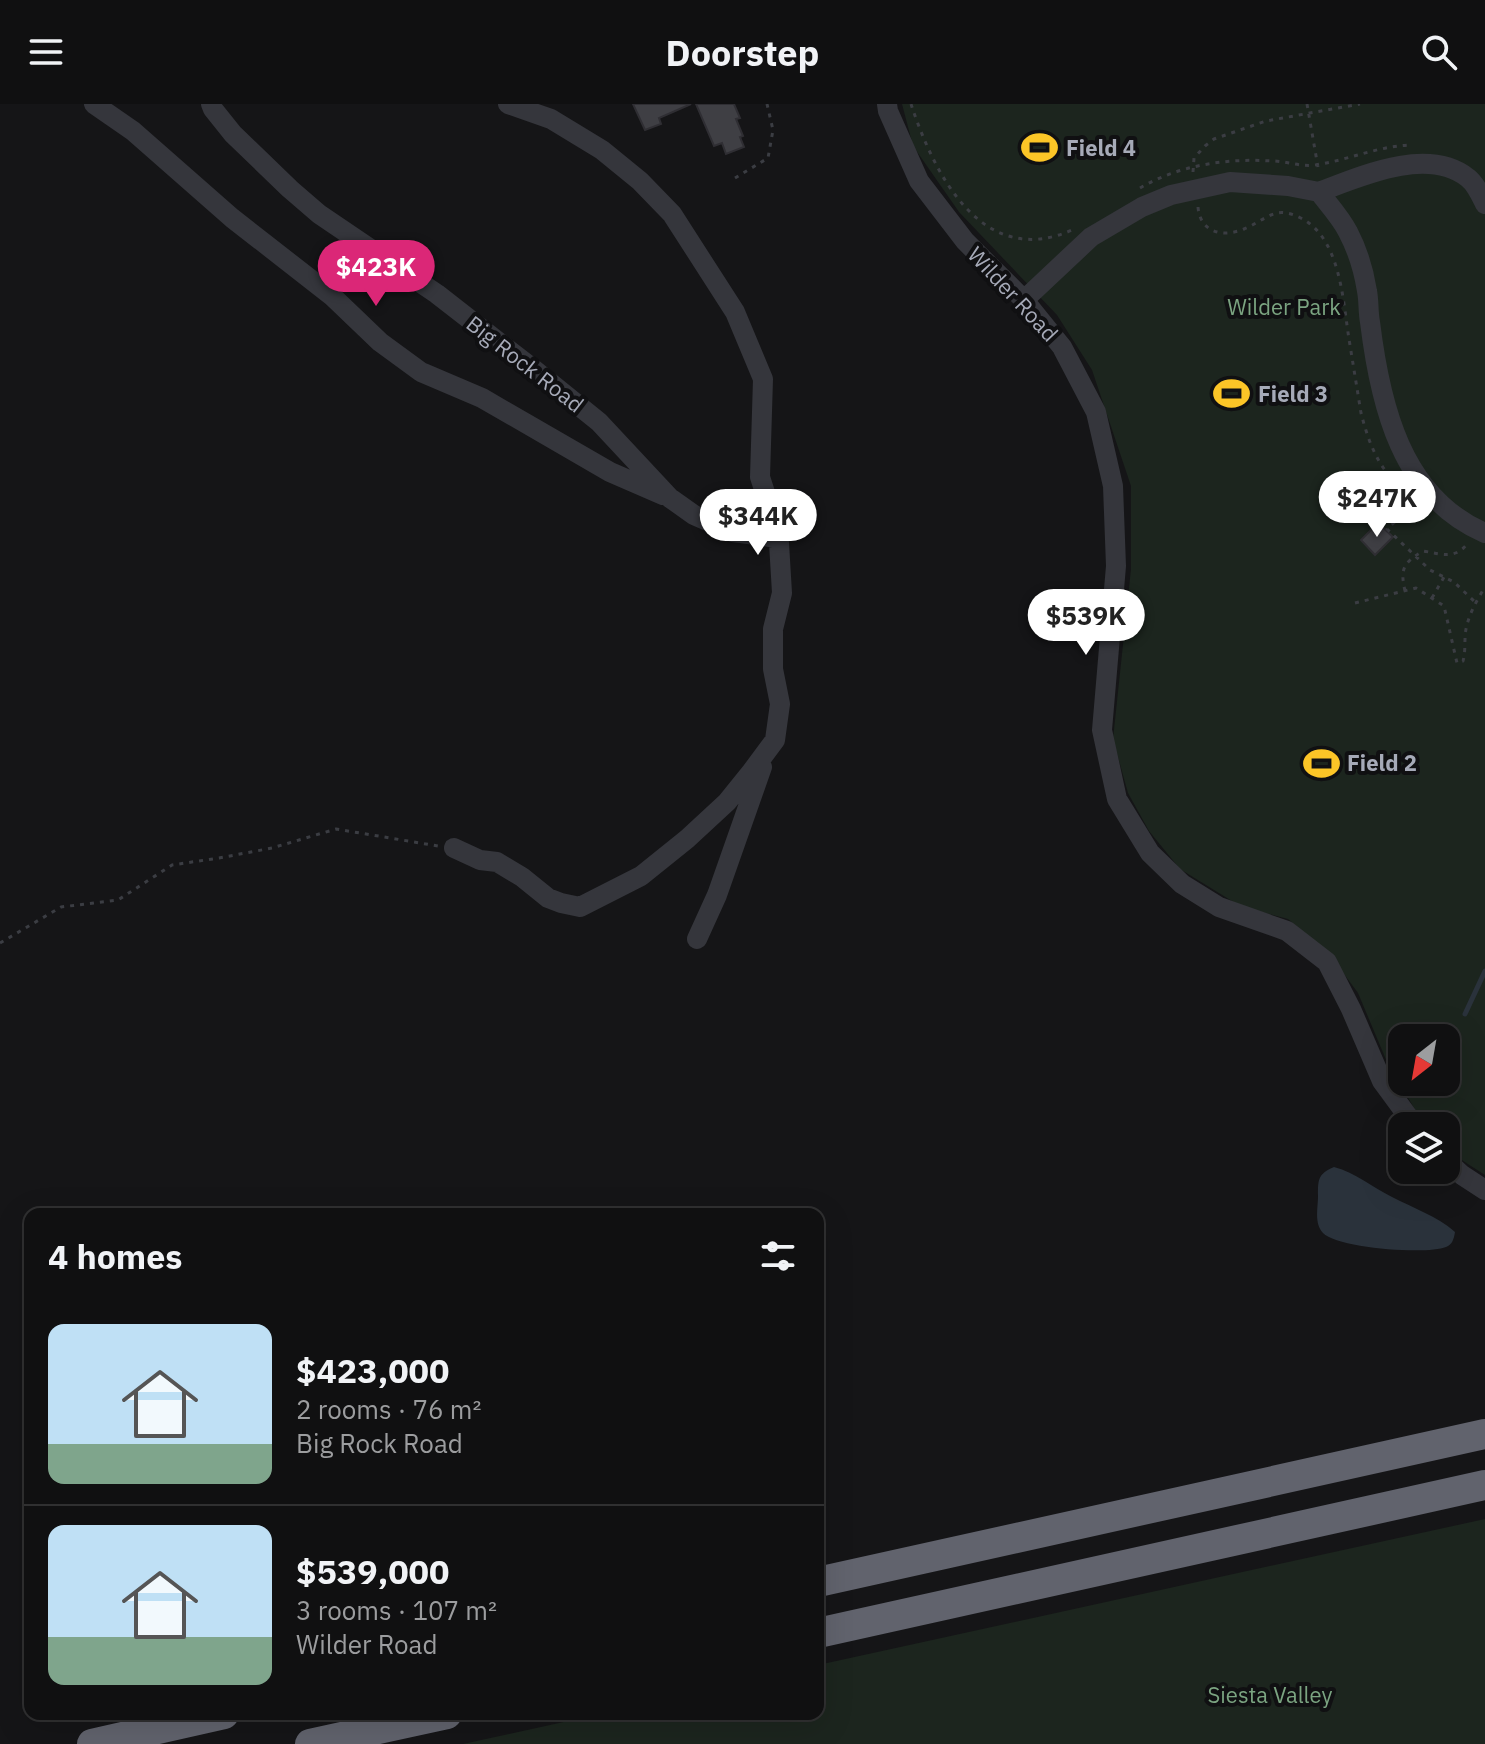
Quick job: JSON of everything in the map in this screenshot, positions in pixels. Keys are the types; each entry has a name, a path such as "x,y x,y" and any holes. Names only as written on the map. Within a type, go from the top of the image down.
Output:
{"highway":[{"path":"824,1581 1485,1434"},
{"path":"824,1632 1485,1485"},
{"path":"92,1744 198,1720"},
{"path":"310,1744 420,1720"}],"street":[{"path":"94,104 133,131 232,218 332,296 380,342 421,372 482,398 610,472 670,498"},
{"name":"Big Rock Road","path":"211,104 233,134 319,214 437,294 599,422 670,498 694,515 733,532 777,538"},
{"path":"454,848 480,860 497,862 548,898 580,907 641,876 727,802 775,740 780,704 773,669 773,629 782,593 777,538 760,477 763,379 735,312 672,214 640,181 602,150 551,119 508,104"},
{"name":"Wilder Road","path":"887,104 919,181 965,241 1024,300 1062,347 1096,412 1113,486 1116,566 1102,730 1117,799 1150,853 1182,884 1219,907 1287,931 1327,962 1382,1081 1405,1112"},
{"path":"1024,300 1091,237 1142,207 1171,195 1230,182 1288,186 1319,192 1366,174 1404,165 1430,164 1452,168 1471,180 1485,204"},
{"path":"1319,192 1348,232 1367,291 1371,333 1385,406 1423,501 1445,509 1470,527 1485,533"},
{"path":"697,939 717,895 767,750"},
{"path":"1460,1173 1485,1190"}],"path":[{"path":"735,178 768,158 773,130 767,104"},
{"path":"1307,104 1320,178 1319,192"},
{"path":"1360,104 1253,125 1214,139 1194,158 1192,167 1198,214 1208,229 1225,233 1243,230 1281,212 1305,220 1316,229 1337,269 1344,296 1365,429 1384,470 1423,501 1387,529 1430,570 1454,582 1476,603"},
{"path":"1405,591 1401,573 1415,556 1423,551 1450,555 1460,553 1468,543 1459,538"},
{"path":"1432,598 1444,577"},
{"path":"1355,603 1416,588 1444,606 1457,663 1465,657 1466,630 1485,587"},
{"path":"0,943 61,907 118,900 172,865 272,848 336,829 454,848"}],"green space":[{"name":"Wilder Park","path":"902,104 1485,104 1485,1175 1460,1159 1460,1112 1416,1112 1407,1096 1460,1096 1460,1024 1388,1024 1388,1064 1358,993 1330,955 1288,919 1240,906 1180,869 1149,831 1128,793 1113,739 1131,569 1131,486 1092,370 1057,315 959,212 913,146"},
{"name":"Siesta Valley","path":"1485,1519 1485,1744 463,1744 573,1720 824,1720 824,1664"}],"shaded area":[{"path":"1334,1167 1441,1221 1455,1232 1451,1243 1436,1249 1382,1249 1345,1243 1323,1233 1317,1220 1319,1181 1325,1172"}],"building":[{"path":"633,104 691,104 659,118 661,124 645,130"},
{"path":"696,104 734,104 740,118 736,119 744,147 726,154 722,143 714,146"},
{"path":"1378,523 1393,537 1375,555 1361,540"}],"waterway":[{"path":"1465,1014 1485,971"}],"place":[{"name":"Field 4","path":"1040,148"},
{"name":"Field 3","path":"1232,394"},
{"name":"Field 2","path":"1321,763"}]}
